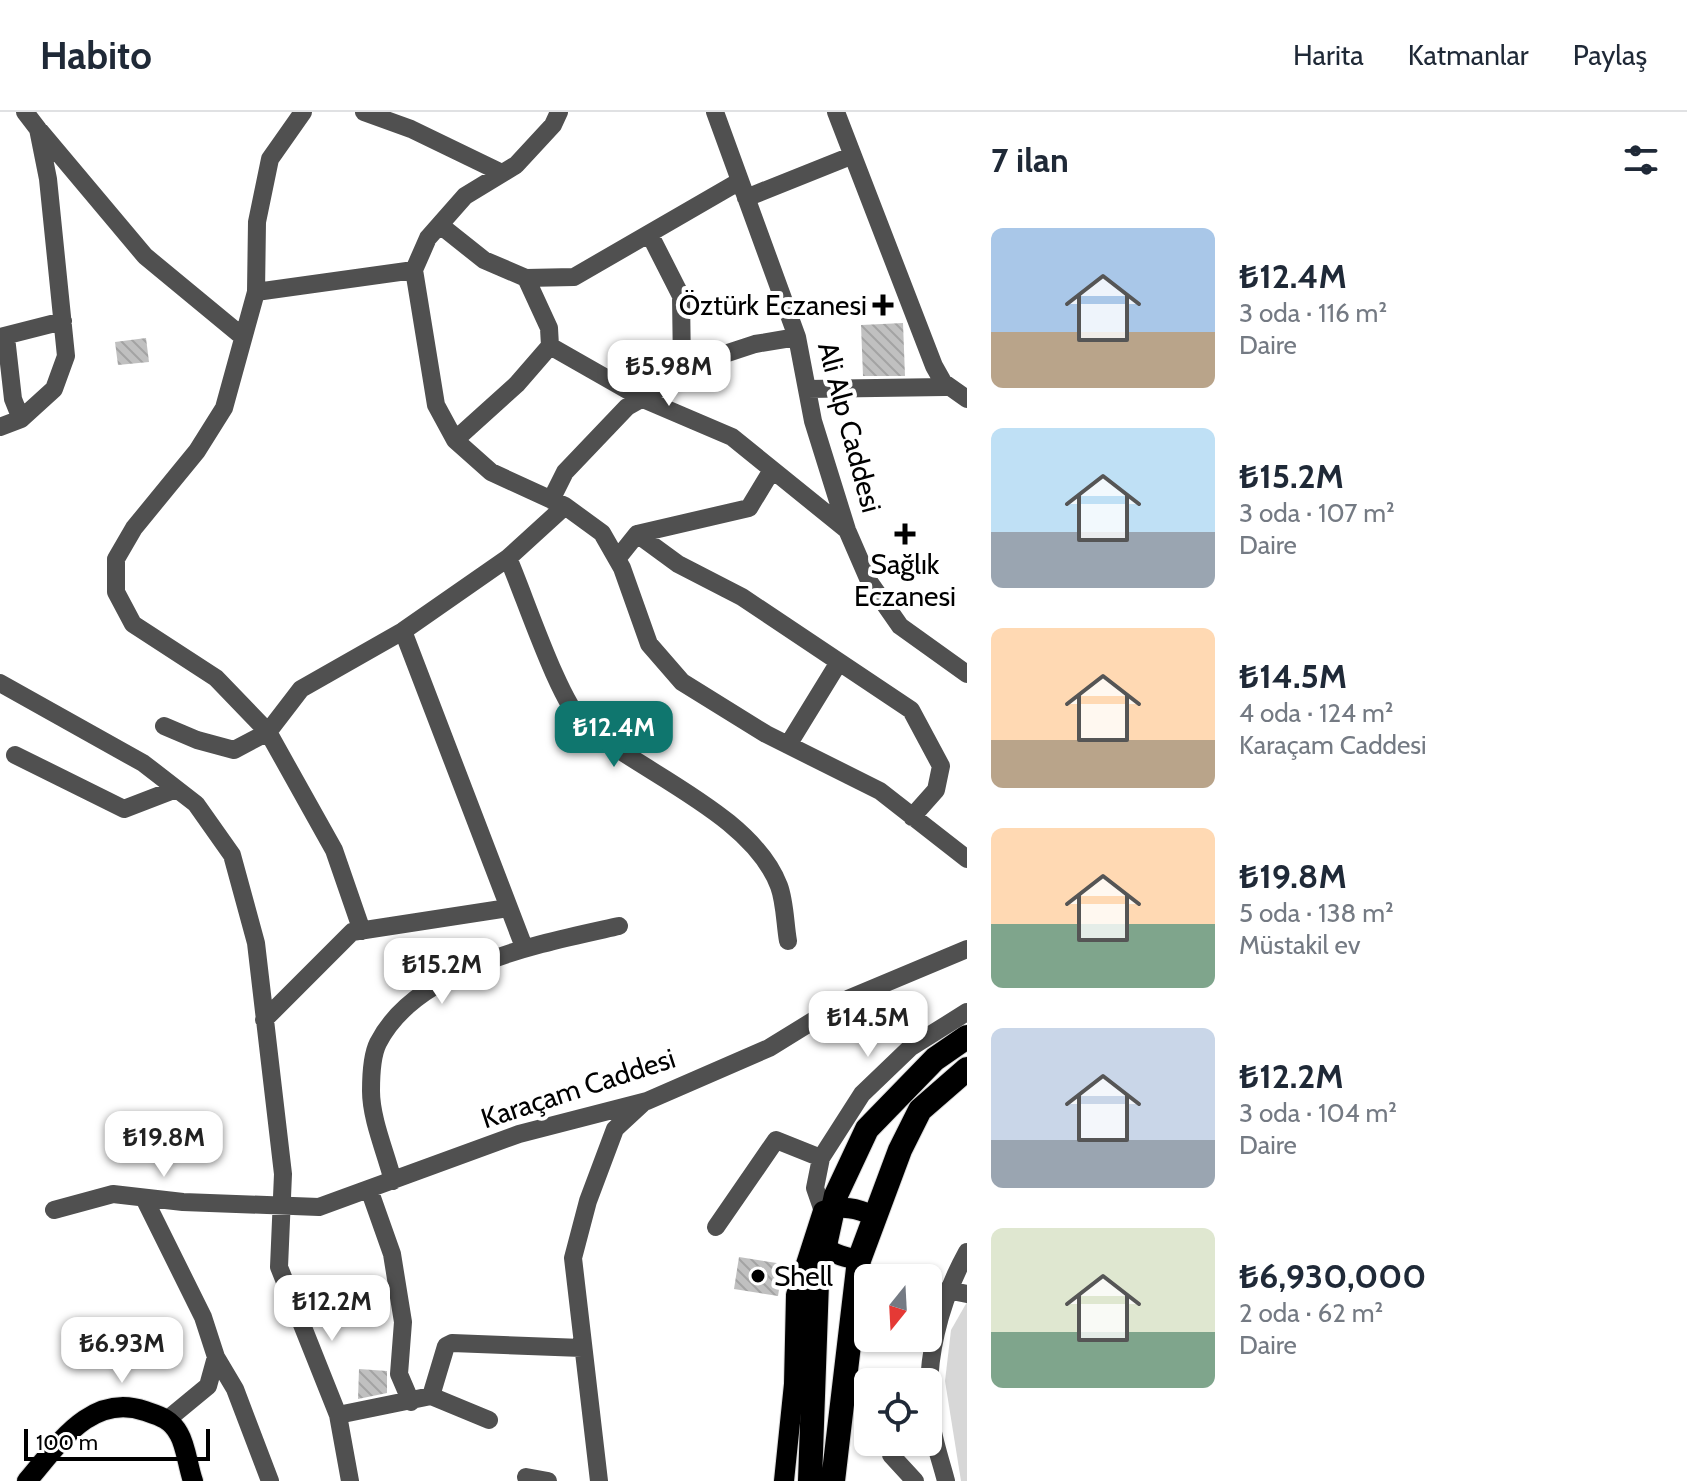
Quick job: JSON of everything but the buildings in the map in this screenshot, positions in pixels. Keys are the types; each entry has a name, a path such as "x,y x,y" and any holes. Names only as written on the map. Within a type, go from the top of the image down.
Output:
{"highway":[{"path":"810,1481 817,1282 828,1209 867,1129 935,1059 967,1037"},
{"path":"833,1481 859,1260 874,1216 920,1110 967,1069"}],"main road":[{"path":"828,1209 857,1208 874,1216"},
{"path":"784,1481 794,1384 796,1295 821,1242 843,1257 859,1260"},
{"path":"27,1481 89,1413 117,1407 139,1409 168,1419 181,1436 193,1481"}],"street":[{"path":"25,112 145,256 243,337"},
{"path":"303,112 270,159 257,222 256,292 224,408 197,451 134,528 116,559 116,592 133,624 216,678 268,732 334,850 362,931"},
{"path":"364,112 411,129 502,173"},
{"path":"559,112 553,125 516,165 465,196 428,238 414,270 436,405 455,440 491,472 558,503 602,533 617,559 649,644 682,682 788,745 880,791 967,859"},
{"name":"Ali Alp Caddesi","path":"715,112 797,337 813,421 847,530 870,583 900,626 967,674"},
{"path":"807,389 945,387 836,112"},
{"path":"0,427 21,419 54,389 66,356 48,179 38,129"},
{"path":"440,225 484,260 526,278 574,277 743,189 851,156"},
{"path":"650,235 681,296 682,368"},
{"path":"256,292 414,270"},
{"path":"455,440 517,384 550,346 549,328 526,278"},
{"path":"21,419 13,399 3,337 63,321"},
{"path":"164,726 234,750 268,732 301,689 403,631 508,558 558,503 565,472 627,407 643,399 682,368 755,344 797,337"},
{"path":"550,346 643,399 732,437 847,530"},
{"path":"943,382 967,399"},
{"path":"617,559 637,534 749,508 772,470"},
{"path":"637,534 678,564 742,597 911,710 941,766 936,790 912,817"},
{"path":"508,558 559,684 582,723 690,794 748,842 780,887 788,941"},
{"path":"403,631 524,947"},
{"path":"788,745 839,662"},
{"path":"0,683 143,763 196,804 232,855 256,943 283,1174 279,1267 338,1415 350,1481"},
{"path":"15,755 124,809 176,789"},
{"path":"264,1020 352,932 508,908"},
{"path":"393,1181 371,1094 377,1045 397,1016 433,986 524,947 619,926"},
{"name":"Karaçam Caddesi","path":"54,1210 113,1194 319,1207 519,1134 647,1101 769,1048 850,998 967,949"},
{"path":"828,1209 815,1188 821,1158 862,1094 911,1047 967,1012"},
{"path":"599,1481 573,1258 588,1201 615,1129 647,1101"},
{"path":"716,1227 776,1140 821,1158"},
{"path":"369,1189 392,1254 403,1322 399,1374 411,1402"},
{"path":"144,1198 203,1317 216,1357 235,1389 270,1481"},
{"path":"931,1368 947,1290 967,1252"},
{"path":"947,1290 967,1294"},
{"path":"431,1396 446,1346 452,1343 582,1348"},
{"path":"168,1419 208,1386 216,1357"},
{"path":"338,1415 431,1396 489,1420"},
{"path":"892,1456 915,1481"},
{"path":"939,1456 946,1481"},
{"path":"526,1477 548,1481"}],"shaded area":[{"path":"967,1302 967,1481 961,1481 945,1381 951,1330"}],"place":[{"name":"Öztürk Eczanesi","path":"883,305"},
{"name":"Sağlık Eczanesi","path":"905,534"},
{"name":"Shell","path":"758,1276"}]}
